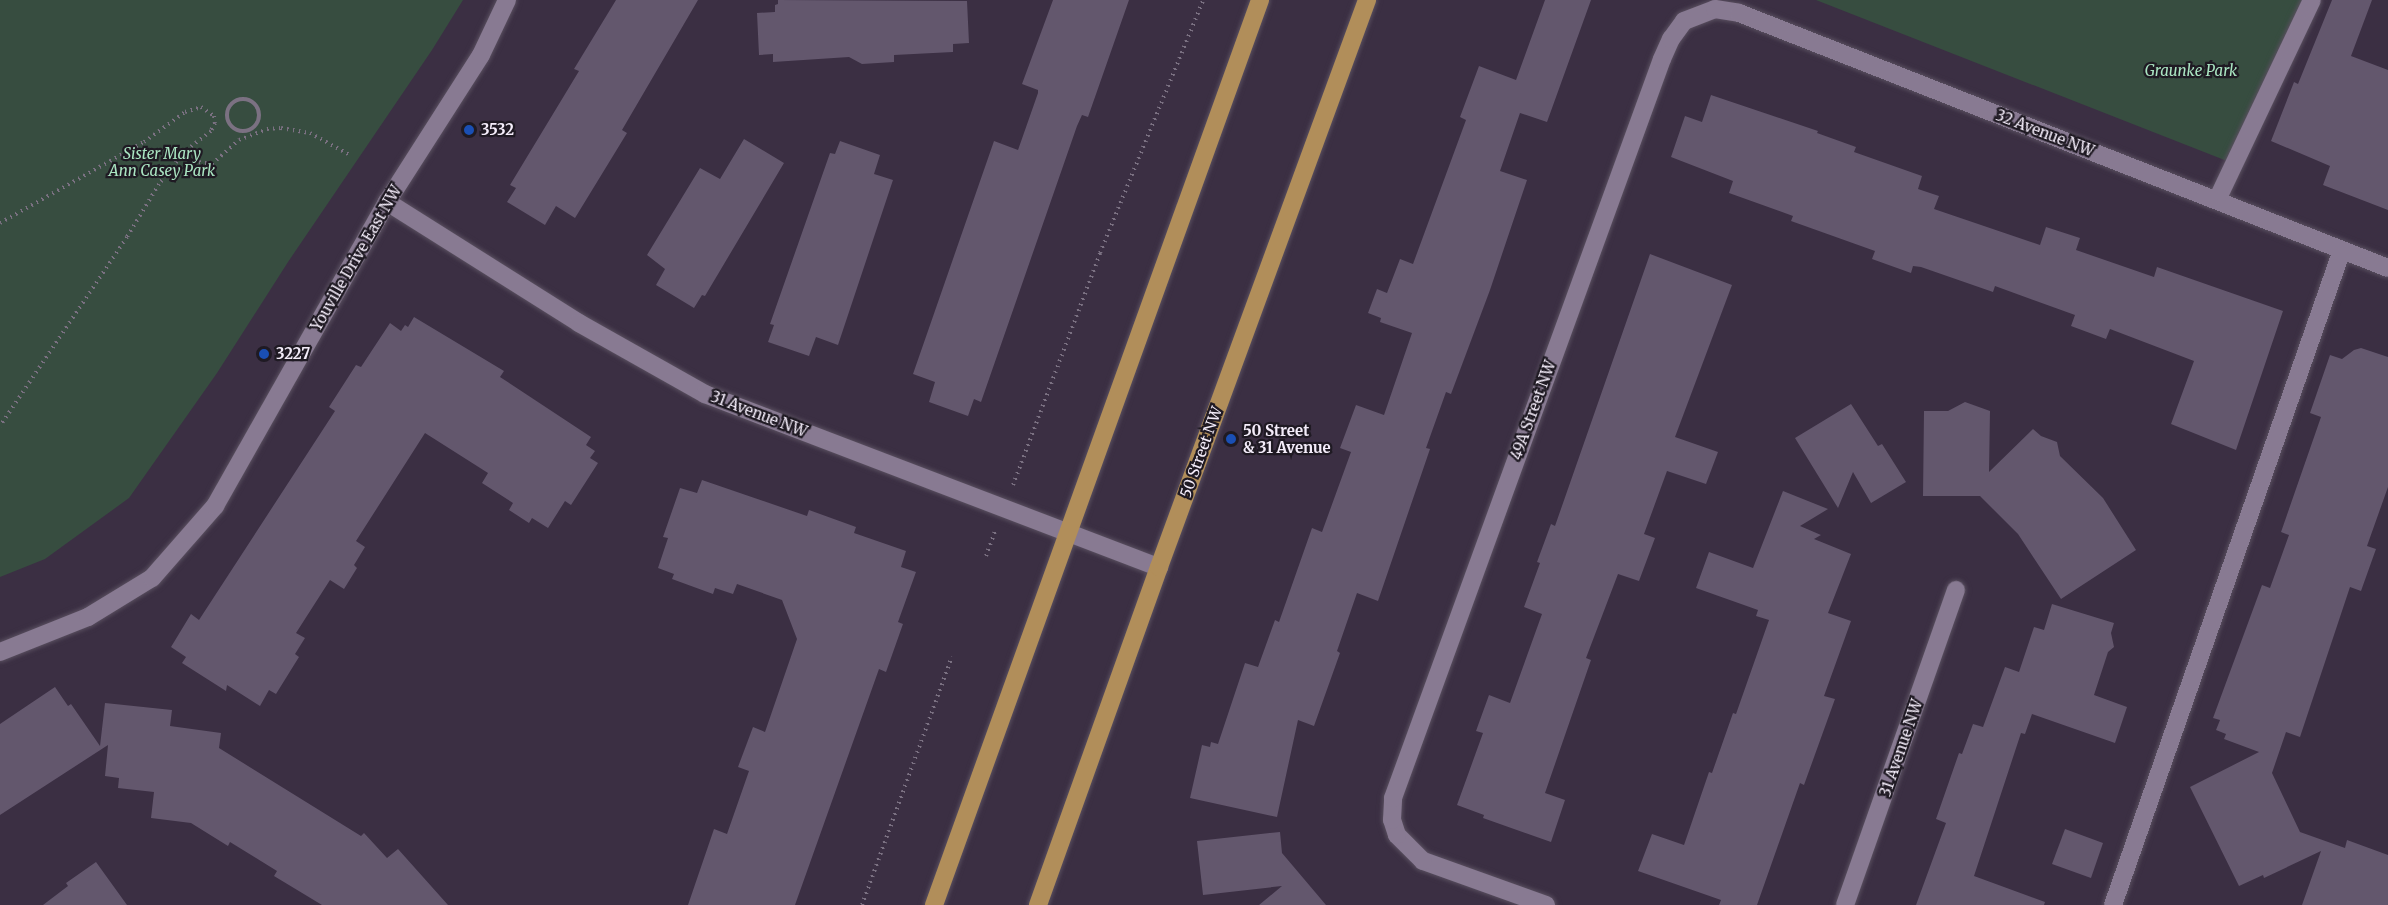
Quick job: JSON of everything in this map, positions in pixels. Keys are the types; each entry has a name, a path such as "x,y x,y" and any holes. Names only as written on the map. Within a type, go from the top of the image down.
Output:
{"main road":[{"path":"934,905 1260,0"},
{"name":"50 Street NW","path":"1038,905 1367,0"}],"street":[{"name":"Youville Drive East NW","path":"0,652 88,617 152,578 215,506 387,202 481,55 507,0"},
{"path":"2217,200 2312,0"},
{"name":"32 Avenue NW","path":"1699,13 1715,9 1740,13 2388,268"},
{"name":"49A Street NW","path":"1546,905 1423,861 1397,835 1392,820 1396,784 1662,59 1671,39 1684,21 1699,13"},
{"name":"31 Avenue NW","path":"387,202 579,323 705,394 1159,567"},
{"path":"2113,905 2342,250"},
{"name":"31 Avenue NW","path":"1845,905 1956,590"}],"path":[{"path":"1019,466 1100,253 1203,0"},
{"path":"184,152 199,162 212,164 239,140 252,132 259,117 257,107 250,100 235,100 226,112 228,122 240,131 252,132 296,129 310,133 350,155"},
{"path":"0,223 144,142 195,107 206,108 214,116 215,123 211,131 184,152 159,184 127,237 0,426"},
{"path":"862,905 952,657"}],"green space":[{"name":"Sister Mary Ann Casey Park","path":"0,0 463,0 432,50 288,262 217,373 129,498 45,559 0,577"},
{"name":"Graunke Park","path":"1816,0 2303,0 2227,161"}],"building":[{"path":"616,0 698,0 622,130 627,133 575,218 556,206 545,225 507,202 516,188 510,185 579,71 574,69"},
{"path":"778,0 967,1 969,43 953,44 953,52 894,55 894,62 862,64 849,57 773,62 773,54 759,55 757,13 775,12"},
{"path":"1053,0 1129,0 1088,117 1082,115 1077,126 981,402 974,399 968,416 929,402 935,382 913,374 994,141 1018,150 1038,93 1038,90 1022,84"},
{"path":"1545,0 1591,0 1547,122 1520,113 1500,171 1527,180 1490,290 1451,394 1446,392 1426,448 1430,449 1378,601 1357,593 1337,651 1340,653 1314,726 1298,720 1277,817 1190,798 1202,745 1210,747 1211,742 1218,744 1245,663 1258,667 1275,620 1279,622 1312,528 1322,532 1351,452 1340,448 1356,405 1384,415 1412,333 1380,322 1381,318 1368,313 1377,289 1387,293 1400,259 1413,264 1466,120 1460,117 1479,66 1516,80"},
{"path":"2332,0 2372,0 2351,56 2388,70 2388,210 2323,185 2330,166 2271,141 2294,82 2298,84"},
{"path":"1711,95 1818,131 1817,133 1856,147 1854,152 1922,176 1918,189 1939,196 1934,209 2040,245 2046,227 2080,238 2076,250 2154,277 2157,267 2283,311 2236,450 2171,424 2194,361 2110,329 2106,339 2071,326 2075,315 1995,286 1993,292 1921,267 1913,266 1911,273 1872,259 1875,251 1791,221 1793,216 1729,193 1733,181 1671,157 1685,116 1702,122"},
{"path":"744,139 784,163 705,296 702,295 694,308 656,285 665,269 647,255 700,168 720,179"},
{"path":"840,141 880,155 874,174 893,180 838,345 816,337 809,356 768,342 774,325 770,324 830,153 835,154"},
{"path":"1650,254 1732,285 1675,437 1718,452 1706,484 1667,471 1644,534 1655,538 1639,581 1618,574 1586,658 1591,660 1545,793 1565,800 1551,842 1483,818 1484,815 1457,805 1483,733 1476,731 1489,695 1510,703 1542,614 1524,607 1540,563 1537,562 1551,524 1555,526"},
{"path":"414,317 504,371 500,377 591,437 586,445 595,451 590,458 598,463 571,505 565,501 548,528 532,518 529,523 509,510 513,503 482,483 488,473 425,433 356,541 365,547 354,565 357,568 344,589 330,580 296,633 305,638 295,654 299,657 276,694 269,690 260,706 227,685 226,691 182,663 186,657 171,647 191,614 199,620 335,411 329,407 356,365 361,367 390,323 401,331 405,325 408,327"},
{"path":"2361,348 2388,357 2388,487 2367,546 2376,549 2361,591 2350,587 2300,737 2286,732 2272,773 2300,832 2345,848 2347,840 2388,855 2388,905 2302,905 2321,851 2264,878 2263,875 2239,886 2190,787 2259,752 2224,739 2226,734 2216,730 2220,720 2213,718 2262,585 2270,588 2289,535 2281,532 2321,417 2310,413 2330,355 2342,359"},
{"path":"1965,402 1990,411 1989,472 2033,429 2041,436 2057,442 2060,456 2103,498 2136,550 2061,599 2018,534 1980,496 1923,496 1924,411 1948,411"},
{"path":"1851,404 1878,446 1882,444 1906,482 1871,503 1853,472 1838,508 1795,438"},
{"path":"702,480 807,516 809,510 856,527 854,533 906,551 901,567 916,572 898,622 903,624 886,672 879,669 795,905 688,905 714,829 727,834 749,771 738,767 753,727 765,732 797,639 782,600 737,584 733,594 715,588 713,594 672,579 674,574 658,568 668,538 663,537 680,488 697,493"},
{"path":"1783,491 1828,509 1800,526 1821,535 1814,539 1851,554 1828,613 1851,621 1824,696 1835,699 1804,785 1800,783 1757,905 1719,905 1721,900 1638,871 1652,834 1684,845 1709,772 1712,773 1733,713 1736,714 1769,620 1756,616 1758,610 1696,588 1709,552 1753,568"},
{"path":"2052,604 2114,623 2111,633 2114,647 2108,652 2094,695 2127,707 2115,743 2032,714 2025,734 2021,733 1974,876 2045,902 2044,905 1916,905 1946,823 1936,819 1959,753 1962,754 1973,724 1983,727 2005,667 2019,672 2034,627 2044,630"},
{"path":"55,687 68,706 71,704 100,746 105,703 172,710 170,726 221,733 219,748 361,836 364,833 387,858 398,849 448,905 322,905 274,876 277,871 230,842 228,846 191,823 151,818 154,792 118,788 119,778 105,776 108,745 0,815 0,724"},
{"path":"2065,829 2103,843 2091,878 2052,864"},
{"path":"1280,832 1282,853 1326,905 1259,905 1282,886 1203,895 1197,841"},
{"path":"96,862 127,905 43,905 68,886 66,883"}],"place":[{"name":"3532","path":"469,130"},
{"name":"3227","path":"264,354"},
{"name":"50 Street & 31 Avenue","path":"1231,439"}]}
